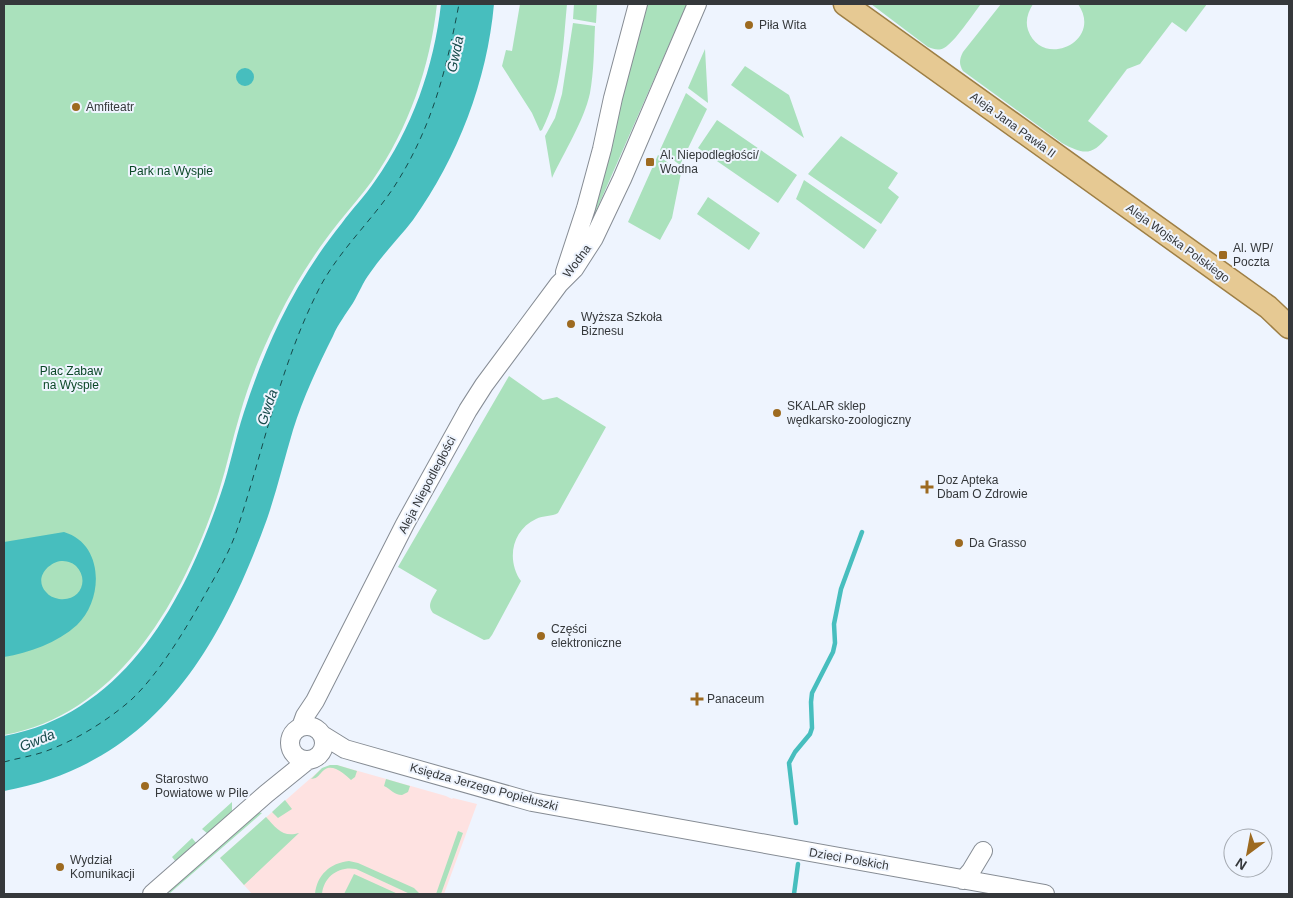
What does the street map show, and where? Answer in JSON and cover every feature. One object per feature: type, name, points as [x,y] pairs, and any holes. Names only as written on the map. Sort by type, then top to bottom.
[{"type":"main road","points":[[845,4],[879,28]]},
{"type":"main road","points":[[858,4],[879,28]]},
{"type":"main road","name":"Aleja Jana Pawła II","points":[[879,28],[1088,179]]},
{"type":"main road","name":"Aleja Wojska Polskiego","points":[[1088,179],[1268,308],[1289,328]]},
{"type":"main road","name":"Aleja Wojska Polskiego","points":[[1268,308],[1289,319]]},
{"type":"street","name":"Wodna","points":[[561,282],[586,208],[638,4]]},
{"type":"street","name":"Wodna","points":[[561,282],[579,261],[605,216],[696,4]]},
{"type":"street","points":[[586,208],[586,220],[589,224],[595,224],[605,216]]},
{"type":"street","name":"Aleja Niepodległości","points":[[314,741],[305,716],[315,701],[401,532],[461,421],[484,385],[561,282]]},
{"type":"street","name":"Aleja Niepodległości","points":[[266,794],[292,749],[298,757],[314,741]]},
{"type":"street","name":"Aleja Niepodległości","points":[[152,894],[266,794],[314,741]]},
{"type":"street","name":"Księdza Jerzego Popiełuszki","points":[[314,741],[332,749],[345,749],[532,802],[653,824]]},
{"type":"street","name":"Dzieci Polskich","points":[[653,824],[1020,892],[1045,894]]},
{"type":"street","points":[[963,880],[983,851]]},
{"type":"shaded area","points":[[330,765],[337,765],[452,799],[477,804],[444,894],[252,894],[220,858],[320,770]]},
{"type":"green space","name":"Park na Wyspie","points":[[4,4],[437,4],[434,28],[423,74],[407,118],[385,161],[313,257],[290,294],[277,320],[247,390],[222,482],[205,530],[188,570],[167,608],[143,644],[114,676],[82,703],[45,723],[4,735]]},
{"type":"green space","points":[[520,4],[567,4],[558,84],[549,115],[540,131],[532,113],[502,66],[506,50],[512,51]]},
{"type":"green space","points":[[574,4],[597,4],[596,23],[573,19]]},
{"type":"green space","points":[[647,4],[687,4],[596,211],[592,216],[613,125]]},
{"type":"green space","points":[[871,4],[981,4],[953,40],[944,48],[938,50],[928,47]]},
{"type":"green space","points":[[1001,4],[1033,4],[1028,17],[1028,30],[1035,42],[1045,48],[1057,49],[1068,46],[1077,39],[1083,29],[1084,17],[1078,4],[1207,4],[1186,32],[1172,22],[1140,64],[1127,69],[1088,121],[1108,136],[1097,147],[1087,152],[1076,150],[1062,143],[963,71],[960,62],[963,52]]},
{"type":"green space","points":[[573,23],[595,26],[590,93],[583,114],[552,178],[545,136],[555,118],[562,94]]},
{"type":"green space","points":[[705,49],[708,103],[688,88]]},
{"type":"green space","points":[[745,66],[789,95],[804,138],[731,85]]},
{"type":"green space","points":[[686,93],[707,109],[680,165],[660,150]]},
{"type":"green space","points":[[717,120],[797,175],[778,203],[698,148]]},
{"type":"green space","points":[[841,136],[898,173],[888,188],[899,197],[881,224],[808,174]]},
{"type":"green space","points":[[658,155],[681,173],[672,218],[660,240],[628,222]]},
{"type":"green space","points":[[804,180],[877,230],[864,249],[796,199]]},
{"type":"green space","points":[[708,197],[760,233],[749,250],[697,214]]},
{"type":"green space","points":[[509,376],[543,400],[557,397],[606,427],[558,513],[536,519],[521,530],[514,546],[513,555],[516,573],[521,581],[492,635],[489,639],[484,640],[433,613],[430,604],[437,590],[398,567]]},
{"type":"green space","points":[[337,765],[357,771],[355,777],[351,780],[339,770],[327,768],[317,777],[311,779],[322,768]]},
{"type":"green space","points":[[386,779],[410,786],[408,792],[402,795],[395,793],[384,786]]},
{"type":"green space","points":[[285,800],[292,809],[278,818],[272,812]]},
{"type":"green space","points":[[232,802],[232,812],[208,834],[202,829]]},
{"type":"green space","points":[[258,812],[262,813],[170,893],[168,891]]},
{"type":"green space","points":[[266,817],[284,833],[299,833],[244,885],[220,858]]},
{"type":"green space","points":[[458,831],[463,833],[441,894],[436,894]]},
{"type":"green space","points":[[192,838],[197,844],[176,862],[172,857]]},
{"type":"green space","points":[[349,861],[358,863],[414,888],[420,894],[410,894],[350,868],[333,874],[326,882],[322,894],[315,894],[318,881],[330,867]]},
{"type":"green space","points":[[354,874],[398,894],[344,894]]},
{"type":"water","name":"Gwda","points":[[441,4],[494,4],[485,61],[468,117],[457,144],[429,196],[413,220],[368,276],[335,332],[316,370],[293,430],[267,519],[227,613],[202,656],[173,694],[140,728],[101,756],[56,777],[4,791],[4,736],[47,724],[84,704],[116,678],[144,646],[168,611],[189,573],[206,533],[224,483],[256,377],[280,321],[293,295],[316,258],[371,187],[388,161],[410,119],[427,74],[438,28]]},
{"type":"water","points":[[245,68],[251,71],[254,77],[251,83],[245,86],[239,83],[236,77],[239,71]]},
{"type":"water","points":[[64,532],[77,538],[87,548],[93,560],[96,573],[92,601],[86,614],[77,625],[52,642],[23,653],[4,657],[4,542]],"holes":[[[61,561],[76,566],[82,577],[81,589],[77,594],[66,599],[59,599],[49,595],[41,582],[47,568]]]},
{"type":"waterway","points":[[796,823],[789,763],[795,752],[810,734],[812,728],[812,693],[833,652],[835,643],[834,624],[841,589],[862,532]]},
{"type":"waterway","points":[[794,894],[798,864]]},
{"type":"ferry route","points":[[4,762],[38,754],[60,746],[82,735],[113,715],[131,700],[151,678],[188,624],[235,536],[282,380],[303,323],[316,295],[332,267],[392,190],[417,146],[427,123],[442,77],[459,4]]},
{"type":"place","name":"Piła Wita","points":[[749,25]]},
{"type":"place","name":"Amfiteatr","points":[[76,107]]},
{"type":"place","name":"Al. Niepodległości/ Wodna","points":[[650,162]]},
{"type":"place","name":"Al. WP/ Poczta","points":[[1223,255]]},
{"type":"place","name":"Wyższa Szkoła Biznesu","points":[[571,324]]},
{"type":"place","name":"SKALAR sklep wędkarsko-zoologiczny","points":[[777,413]]},
{"type":"place","name":"Doz Apteka Dbam O Zdrowie","points":[[927,487]]},
{"type":"place","name":"Da Grasso","points":[[959,543]]},
{"type":"place","name":"Części elektroniczne","points":[[541,636]]},
{"type":"place","name":"Panaceum","points":[[697,699]]},
{"type":"place","name":"Starostwo Powiatowe w Pile","points":[[145,786]]},
{"type":"place","name":"Wydział Komunikacji","points":[[60,867]]},
{"type":"park label","name":"Plac Zabaw na Wyspie","points":[[71,378]]}]
